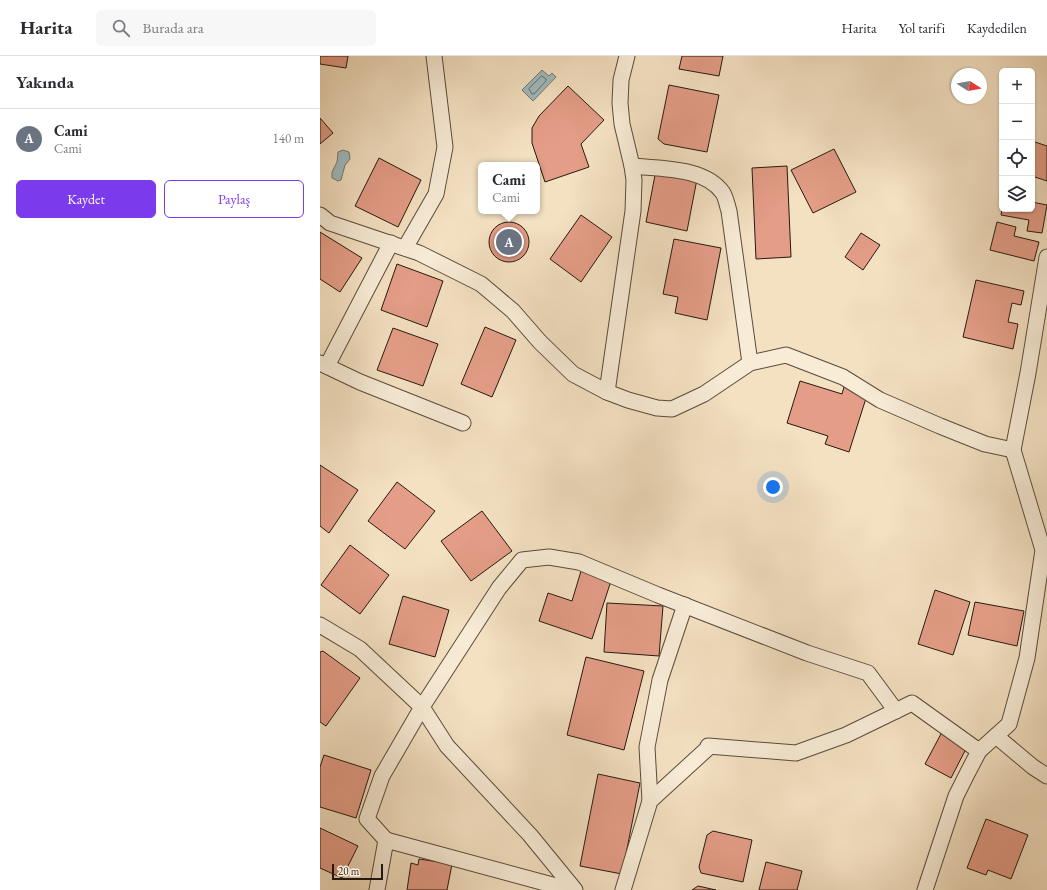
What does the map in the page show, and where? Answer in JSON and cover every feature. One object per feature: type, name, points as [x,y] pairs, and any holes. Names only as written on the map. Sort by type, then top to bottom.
[{"type":"street","points":[[405,248],[436,194],[445,147],[434,56]]},
{"type":"street","points":[[607,392],[633,211],[634,180],[622,124],[621,110],[623,59]]},
{"type":"street","points":[[632,166],[678,170],[698,175],[714,182],[724,194],[729,211],[750,364]]},
{"type":"street","points":[[320,215],[330,223],[419,252],[481,284],[513,311],[540,342],[573,374],[607,392],[628,400],[658,408],[672,409],[704,394],[750,364],[786,355],[843,377],[880,400],[940,426],[985,444],[1013,450]]},
{"type":"street","points":[[391,243],[324,364],[360,382],[463,423]]},
{"type":"street","points":[[925,890],[956,796],[979,751],[1009,724],[1027,658],[1043,550],[1013,450],[1028,372],[1047,257]]},
{"type":"street","points":[[571,890],[386,840],[367,819],[382,776],[422,707],[499,588],[522,560],[549,557],[580,562],[807,653],[868,673],[896,711]]},
{"type":"street","points":[[624,890],[650,801],[647,747],[660,680],[685,605]]},
{"type":"street","points":[[320,625],[360,649],[422,707],[447,746],[530,836],[575,890]]},
{"type":"street","points":[[650,801],[708,748],[708,746],[796,753],[846,735],[912,703],[979,751]]},
{"type":"street","points":[[996,736],[1032,767],[1047,776]]},
{"type":"street","points":[[377,890],[386,840]]},
{"type":"water","points":[[542,70],[549,76],[552,73],[556,77],[533,101],[522,90]]},
{"type":"water","points":[[343,150],[349,152],[350,159],[345,165],[341,180],[338,181],[332,178],[332,172],[337,162],[338,152]]},
{"type":"building","points":[[320,56],[348,56],[346,68],[320,64]]},
{"type":"building","points":[[682,56],[723,56],[719,76],[679,69]]},
{"type":"building","points":[[669,85],[719,95],[707,152],[664,144],[658,139]]},
{"type":"building","points":[[568,86],[604,120],[581,144],[589,167],[545,182],[540,167],[540,162],[538,162],[532,143],[532,128],[539,116]]},
{"type":"building","points":[[320,118],[333,133],[320,144]]},
{"type":"building","points":[[1035,142],[1047,146],[1047,181],[1035,177]]},
{"type":"building","points":[[834,149],[856,192],[813,213],[791,170]]},
{"type":"building","points":[[379,158],[421,180],[398,227],[355,206]]},
{"type":"building","points":[[787,166],[791,257],[756,259],[752,168]]},
{"type":"building","points":[[656,170],[697,179],[687,231],[646,222]]},
{"type":"building","points":[[1035,203],[1047,205],[1042,233],[1027,231],[1029,220],[1001,215],[1002,212],[1035,212]]},
{"type":"building","points":[[581,215],[612,237],[581,282],[550,259]]},
{"type":"building","points":[[513,222],[520,225],[526,231],[529,242],[528,250],[520,259],[513,262],[505,262],[498,259],[490,250],[489,238],[492,231],[501,223]]},
{"type":"building","points":[[997,222],[1016,227],[1014,236],[1039,242],[1034,261],[990,250]]},
{"type":"building","points":[[320,232],[362,258],[340,292],[320,279]]},
{"type":"building","points":[[861,233],[880,245],[863,270],[845,257]]},
{"type":"building","points":[[674,239],[721,248],[707,320],[675,313],[678,297],[663,294]]},
{"type":"building","points":[[397,264],[443,281],[427,327],[381,310]]},
{"type":"building","points":[[976,280],[1024,291],[1021,305],[1012,303],[1008,322],[1018,324],[1013,349],[963,337]]},
{"type":"building","points":[[485,327],[516,340],[492,397],[461,384]]},
{"type":"building","points":[[393,328],[438,344],[423,386],[377,370]]},
{"type":"building","points":[[800,381],[842,394],[844,387],[867,395],[849,452],[825,444],[828,436],[787,423]]},
{"type":"building","points":[[320,465],[358,490],[329,533],[320,526]]},
{"type":"building","points":[[397,482],[435,511],[405,549],[368,521]]},
{"type":"building","points":[[482,511],[512,551],[471,581],[441,541]]},
{"type":"building","points":[[350,545],[389,575],[360,614],[321,585]]},
{"type":"building","points":[[581,571],[611,581],[592,639],[539,621],[548,593],[572,601]]},
{"type":"building","points":[[935,590],[970,602],[953,655],[918,644]]},
{"type":"building","points":[[403,596],[449,610],[435,657],[389,644]]},
{"type":"building","points":[[975,602],[1024,611],[1017,646],[968,635]]},
{"type":"building","points":[[607,603],[663,606],[659,656],[604,652]]},
{"type":"building","points":[[323,651],[360,678],[326,726],[320,722],[320,652]]},
{"type":"building","points":[[586,657],[644,671],[624,750],[567,735]]},
{"type":"building","points":[[942,732],[968,745],[951,778],[925,764]]},
{"type":"building","points":[[324,755],[371,770],[356,818],[320,807],[320,767]]},
{"type":"building","points":[[598,774],[640,783],[622,874],[580,866]]},
{"type":"building","points":[[986,819],[1028,835],[1011,879],[988,870],[986,875],[967,868]]},
{"type":"building","points":[[320,828],[358,846],[342,878],[320,868]]},
{"type":"building","points":[[713,831],[752,840],[743,882],[701,873],[699,867],[707,835]]},
{"type":"building","points":[[419,859],[452,864],[447,890],[407,890],[411,863],[418,865]]},
{"type":"building","points":[[766,862],[802,871],[797,890],[759,890]]},
{"type":"building","points":[[698,886],[716,890],[692,890]]},
{"type":"place","name":"Cami","points":[[509,242]]}]
